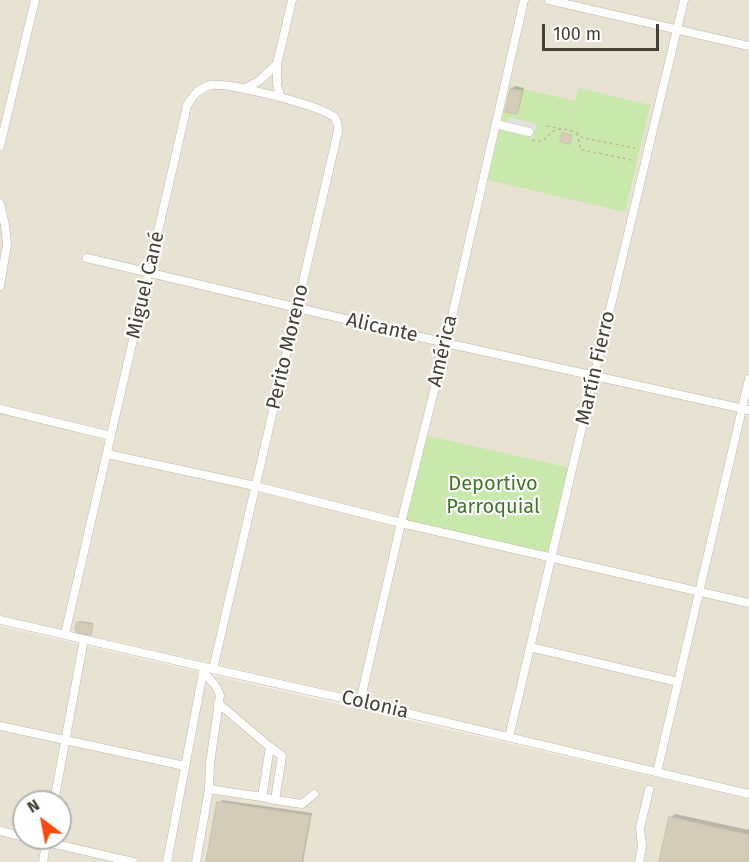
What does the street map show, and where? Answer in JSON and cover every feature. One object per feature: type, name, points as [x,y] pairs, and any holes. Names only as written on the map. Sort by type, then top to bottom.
[{"type":"street","points":[[0,146],[35,0]]},
{"type":"street","points":[[280,97],[277,84],[277,64],[292,0]]},
{"type":"street","name":"América","points":[[360,702],[401,523],[446,343],[524,0]]},
{"type":"street","points":[[549,0],[749,46]]},
{"type":"street","name":"Martín Fierro","points":[[509,737],[684,0]]},
{"type":"street","points":[[244,89],[259,81],[277,64]]},
{"type":"street","name":"Miguel Cané","points":[[65,634],[188,105],[201,88],[226,85],[244,89]]},
{"type":"street","name":"Perito Moreno","points":[[213,669],[298,308],[338,126],[333,117],[324,112],[280,97],[244,89]]},
{"type":"street","points":[[496,124],[528,136]]},
{"type":"street","points":[[0,204],[7,244],[0,286]]},
{"type":"street","name":"Alicante","points":[[87,258],[446,343],[746,409]]},
{"type":"street","points":[[657,772],[699,592],[746,409],[749,379]]},
{"type":"street","points":[[0,409],[111,436]]},
{"type":"street","points":[[107,454],[255,486],[401,523],[749,603]]},
{"type":"street","name":"Colonia","points":[[0,620],[65,634],[204,670],[213,669],[360,702],[749,794]]},
{"type":"street","points":[[56,790],[84,639]]},
{"type":"street","points":[[531,647],[678,682]]},
{"type":"street","points":[[196,862],[209,789],[219,692],[204,670]]},
{"type":"street","points":[[167,862],[204,670]]},
{"type":"street","points":[[218,703],[282,756],[275,800]]},
{"type":"street","points":[[0,726],[184,766]]},
{"type":"street","points":[[262,797],[270,747]]},
{"type":"street","points":[[209,789],[302,804],[314,794]]},
{"type":"street","points":[[639,862],[642,847],[640,828],[649,790]]},
{"type":"street","points":[[72,846],[133,862]]},
{"type":"path","points":[[547,126],[577,133],[583,138],[635,148]]},
{"type":"path","points":[[528,136],[538,141],[547,138],[555,131],[564,129]]},
{"type":"path","points":[[577,133],[581,150],[631,160]]},
{"type":"shaded area","points":[[0,0],[749,0],[749,790],[356,696],[0,615]]},
{"type":"shaded area","points":[[509,117],[537,124],[533,138],[505,131]]},
{"type":"shaded area","points":[[0,626],[749,799],[749,862],[0,862]]},
{"type":"green space","points":[[510,86],[575,101],[579,88],[650,105],[625,212],[488,180]]},
{"type":"green space","name":"Deportivo Parroquial","points":[[424,435],[570,468],[550,554],[403,520]]},
{"type":"building","points":[[511,89],[522,91],[517,114],[505,112]]},
{"type":"building","points":[[562,133],[572,135],[570,144],[560,142]]},
{"type":"building","points":[[77,622],[93,625],[91,635],[77,633],[75,629]]},
{"type":"building","points":[[217,802],[310,816],[301,862],[206,862]]},
{"type":"building","points":[[669,817],[749,835],[749,862],[659,862]]}]
